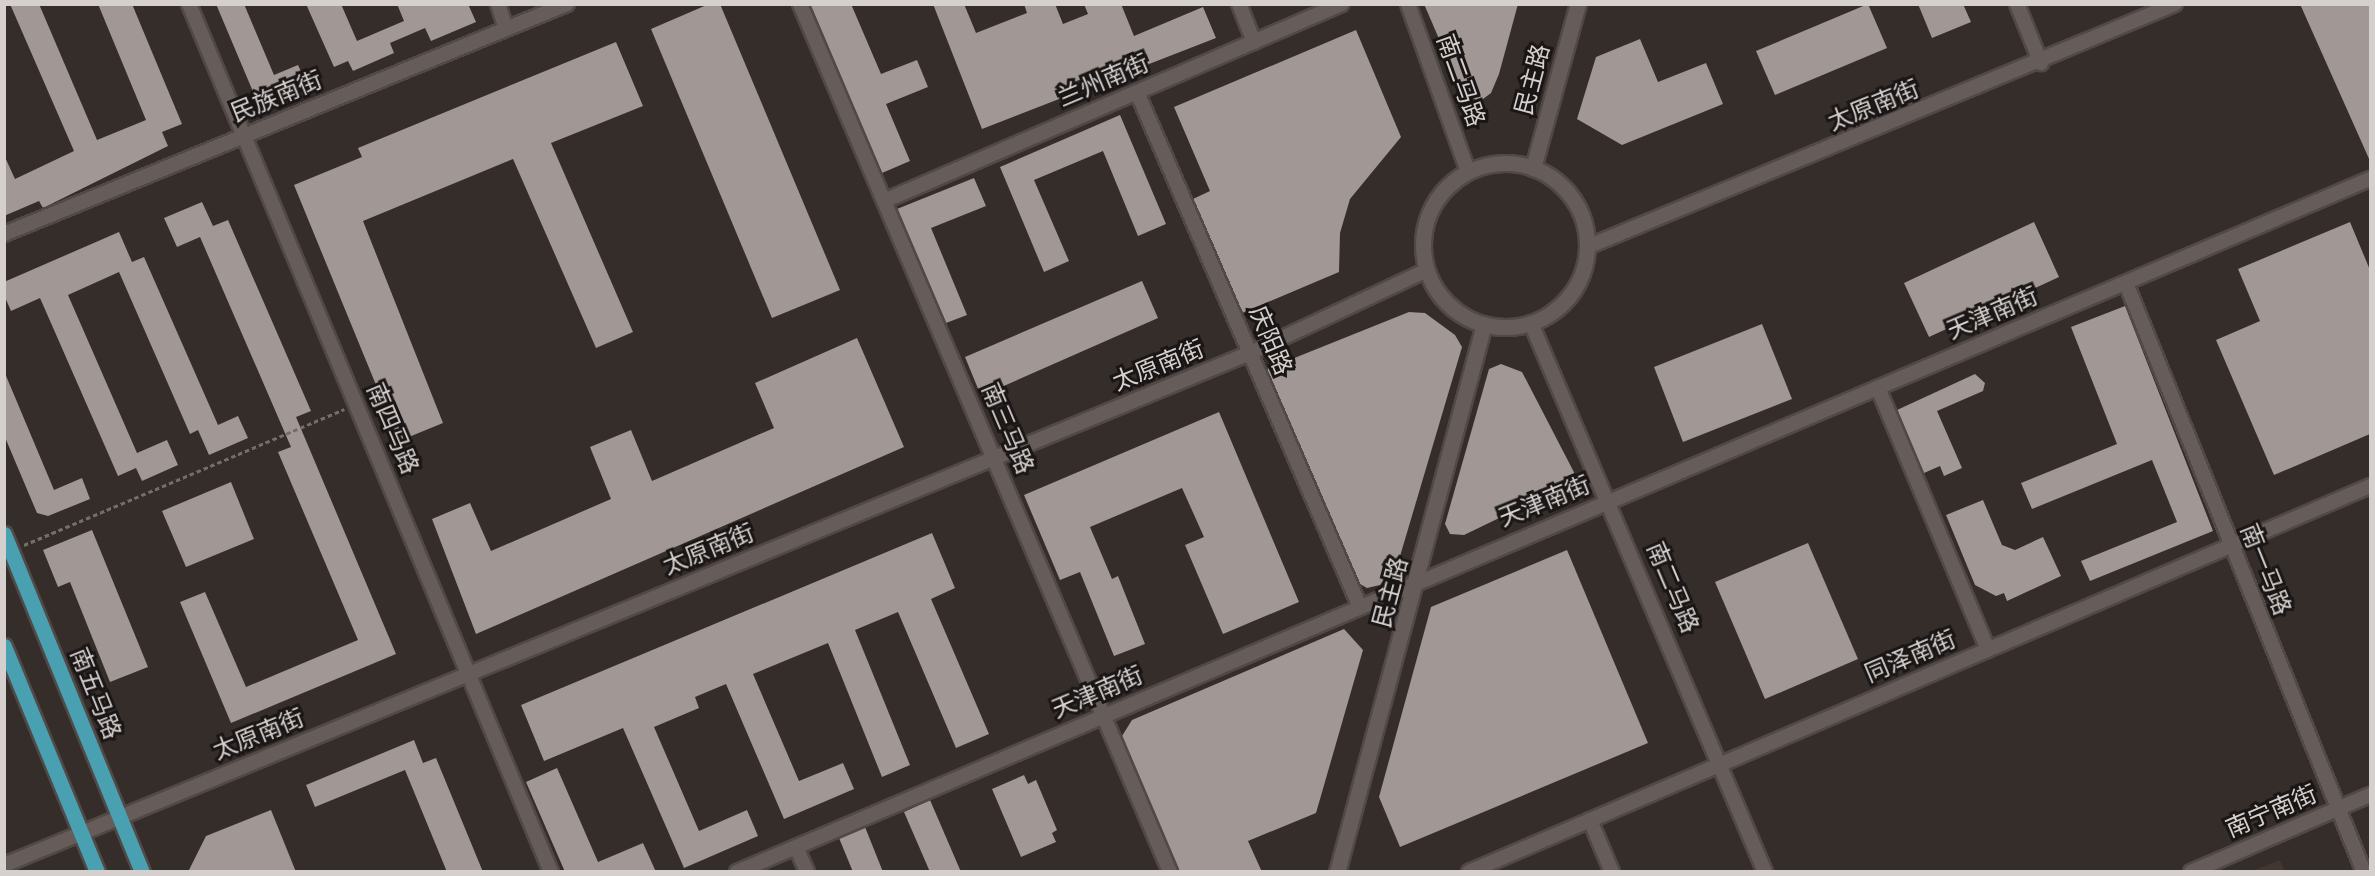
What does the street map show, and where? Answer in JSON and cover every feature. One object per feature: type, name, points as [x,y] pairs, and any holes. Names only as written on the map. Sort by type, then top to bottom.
[{"type":"main road","name":"南五马路","points":[[4,534],[142,872]]},
{"type":"main road","points":[[4,646],[97,872]]},
{"type":"street","name":"南四马路","points":[[189,4],[551,872]]},
{"type":"street","points":[[498,4],[506,29]]},
{"type":"street","name":"民族南街","points":[[4,234],[567,4]]},
{"type":"street","name":"南三马路","points":[[800,4],[1170,872]]},
{"type":"street","points":[[1239,4],[1254,42]]},
{"type":"street","name":"兰州南街","points":[[884,201],[1341,4]]},
{"type":"street","name":"南二马路","points":[[1408,4],[1468,172]]},
{"type":"street","name":"民主路","points":[[1533,168],[1578,4]]},
{"type":"street","points":[[2016,4],[2040,63]]},
{"type":"street","name":"太原南街","points":[[1587,247],[2040,63],[2175,4]]},
{"type":"street","name":"庆阳路","points":[[1137,92],[1360,607]]},
{"type":"street","points":[[1489,165],[1533,168],[1573,199],[1587,247],[1571,294],[1531,323],[1484,324],[1453,307],[1427,270],[1423,248],[1430,214],[1449,185],[1468,172],[1489,165]]},
{"type":"street","name":"天津南街","points":[[737,872],[1360,607],[1420,578],[1611,501],[2370,179]]},
{"type":"street","name":"太原南街","points":[[4,865],[1250,353],[1427,270]]},
{"type":"street","name":"南一马路","points":[[2126,283],[2230,546],[2364,872]]},
{"type":"street","name":"南二马路","points":[[1531,323],[1611,501],[1765,872]]},
{"type":"street","name":"民主路","points":[[1337,872],[1420,578],[1484,324]]},
{"type":"street","points":[[1878,388],[1988,650]]},
{"type":"street","name":"同泽南街","points":[[1469,872],[2370,486]]},
{"type":"street","name":"南宁南街","points":[[2191,872],[2370,795]]},
{"type":"street","points":[[1590,820],[1612,872]]},
{"type":"street","points":[[796,846],[807,872]]},
{"type":"path","points":[[11,550],[356,404]]},
{"type":"shaded area","points":[[2280,860],[2285,871],[2253,871]]},
{"type":"building","points":[[10,4],[39,4],[97,140],[146,120],[98,4],[132,4],[182,124],[162,132],[168,146],[43,208],[39,201],[4,216],[4,155],[15,179],[74,151]]},
{"type":"building","points":[[216,4],[244,4],[274,75],[298,65],[310,92],[278,106],[273,94],[257,101]]},
{"type":"building","points":[[306,4],[341,4],[357,41],[404,21],[397,4],[468,4],[476,22],[431,41],[425,28],[390,43],[394,53],[353,71],[348,61],[334,67]]},
{"type":"building","points":[[709,4],[720,4],[840,290],[772,318],[651,29]]},
{"type":"building","points":[[810,4],[851,4],[881,74],[917,60],[928,87],[886,104],[910,161],[882,173]]},
{"type":"building","points":[[933,4],[964,4],[976,33],[1027,13],[1024,4],[1055,4],[1063,24],[1088,14],[1084,4],[1121,4],[1134,36],[1203,7],[1216,38],[982,129]]},
{"type":"building","points":[[1424,4],[1518,4],[1499,74],[1491,93],[1479,102],[1461,90]]},
{"type":"building","points":[[1868,4],[1887,48],[1775,95],[1756,51]]},
{"type":"building","points":[[1918,4],[1963,4],[1971,22],[1932,38]]},
{"type":"building","points":[[2300,4],[2370,4],[2370,161]]},
{"type":"building","points":[[1356,30],[1401,137],[1350,199],[1340,233],[1339,272],[1242,313],[1193,199],[1210,191],[1174,107]]},
{"type":"building","points":[[1640,39],[1658,82],[1706,63],[1723,104],[1622,145],[1577,119],[1596,57]]},
{"type":"building","points":[[616,42],[643,106],[551,143],[633,332],[596,348],[513,159],[363,221],[443,423],[399,441],[294,185],[362,157],[358,148]]},
{"type":"building","points":[[1120,115],[1166,224],[1138,236],[1103,151],[1034,180],[1069,261],[1044,272],[1000,167]]},
{"type":"building","points":[[974,178],[986,206],[931,228],[967,315],[946,323],[897,209]]},
{"type":"building","points":[[202,202],[213,226],[228,220],[311,411],[296,417],[396,654],[231,723],[180,602],[205,592],[246,687],[358,640],[278,452],[291,447],[200,237],[177,247],[164,218]]},
{"type":"building","points":[[2034,222],[2059,277],[1929,337],[1904,283]]},
{"type":"building","points":[[2350,222],[2370,270],[2370,434],[2274,475],[2216,340],[2260,321],[2238,269]]},
{"type":"building","points":[[119,232],[132,262],[144,257],[218,425],[238,416],[248,438],[209,455],[198,430],[190,434],[119,272],[68,295],[137,453],[167,440],[178,465],[142,481],[136,468],[118,476],[40,298],[11,311],[4,295],[4,282]]},
{"type":"building","points":[[1142,281],[1158,318],[981,396],[965,357]]},
{"type":"building","points":[[2125,306],[2213,531],[2090,581],[2081,561],[2177,522],[2152,460],[2032,509],[2021,483],[2117,444],[2071,327]]},
{"type":"building","points":[[1409,312],[1425,313],[1455,335],[1462,347],[1398,563],[1380,585],[1367,588],[1360,584],[1267,369]]},
{"type":"building","points":[[1762,324],[1792,399],[1683,442],[1654,367]]},
{"type":"building","points":[[857,338],[904,447],[476,634],[432,519],[470,503],[491,551],[611,499],[590,447],[631,430],[652,481],[774,428],[755,383]]},
{"type":"building","points":[[1501,364],[1522,372],[1578,480],[1464,535],[1450,534],[1445,524],[1489,369]]},
{"type":"building","points":[[4,371],[54,490],[82,478],[90,499],[48,516],[37,513],[4,435]]},
{"type":"building","points":[[1975,374],[1985,383],[1983,391],[1937,411],[1962,468],[1944,476],[1940,466],[1924,473],[1897,410]]},
{"type":"building","points":[[1219,412],[1299,602],[1223,634],[1185,545],[1204,537],[1182,488],[1090,527],[1112,579],[1118,576],[1145,644],[1114,656],[1080,572],[1060,580],[1024,495]]},
{"type":"building","points":[[231,482],[254,539],[186,567],[162,511]]},
{"type":"building","points":[[1983,500],[2002,545],[2015,550],[2043,537],[2061,576],[2007,601],[2004,593],[1996,596],[1975,585],[1946,515]]},
{"type":"building","points":[[92,530],[148,667],[110,682],[70,582],[58,587],[43,550]]},
{"type":"building","points":[[932,533],[955,588],[931,599],[989,734],[956,748],[898,612],[855,630],[910,765],[882,777],[828,643],[753,674],[799,781],[843,763],[854,789],[784,819],[726,684],[695,697],[699,708],[654,727],[699,831],[747,810],[758,836],[684,868],[623,728],[544,761],[521,705]]},
{"type":"building","points":[[1808,543],[1858,659],[1765,699],[1715,582]]},
{"type":"building","points":[[1567,550],[1648,743],[1400,847],[1379,797],[1431,607]]},
{"type":"building","points":[[1344,629],[1363,650],[1316,813],[1248,841],[1262,872],[1179,872],[1122,736],[1132,720]]},
{"type":"building","points":[[414,740],[423,763],[436,758],[483,872],[447,872],[405,770],[315,807],[306,785]]},
{"type":"building","points":[[557,768],[598,862],[643,843],[656,872],[565,872],[526,782]]},
{"type":"building","points":[[1024,775],[1028,784],[1036,780],[1057,830],[1052,833],[1056,842],[1021,857],[992,789]]},
{"type":"building","points":[[930,800],[961,872],[930,872],[904,812]]},
{"type":"building","points":[[271,810],[296,872],[188,872],[206,836]]},
{"type":"building","points":[[865,827],[883,872],[853,872],[839,838]]}]
